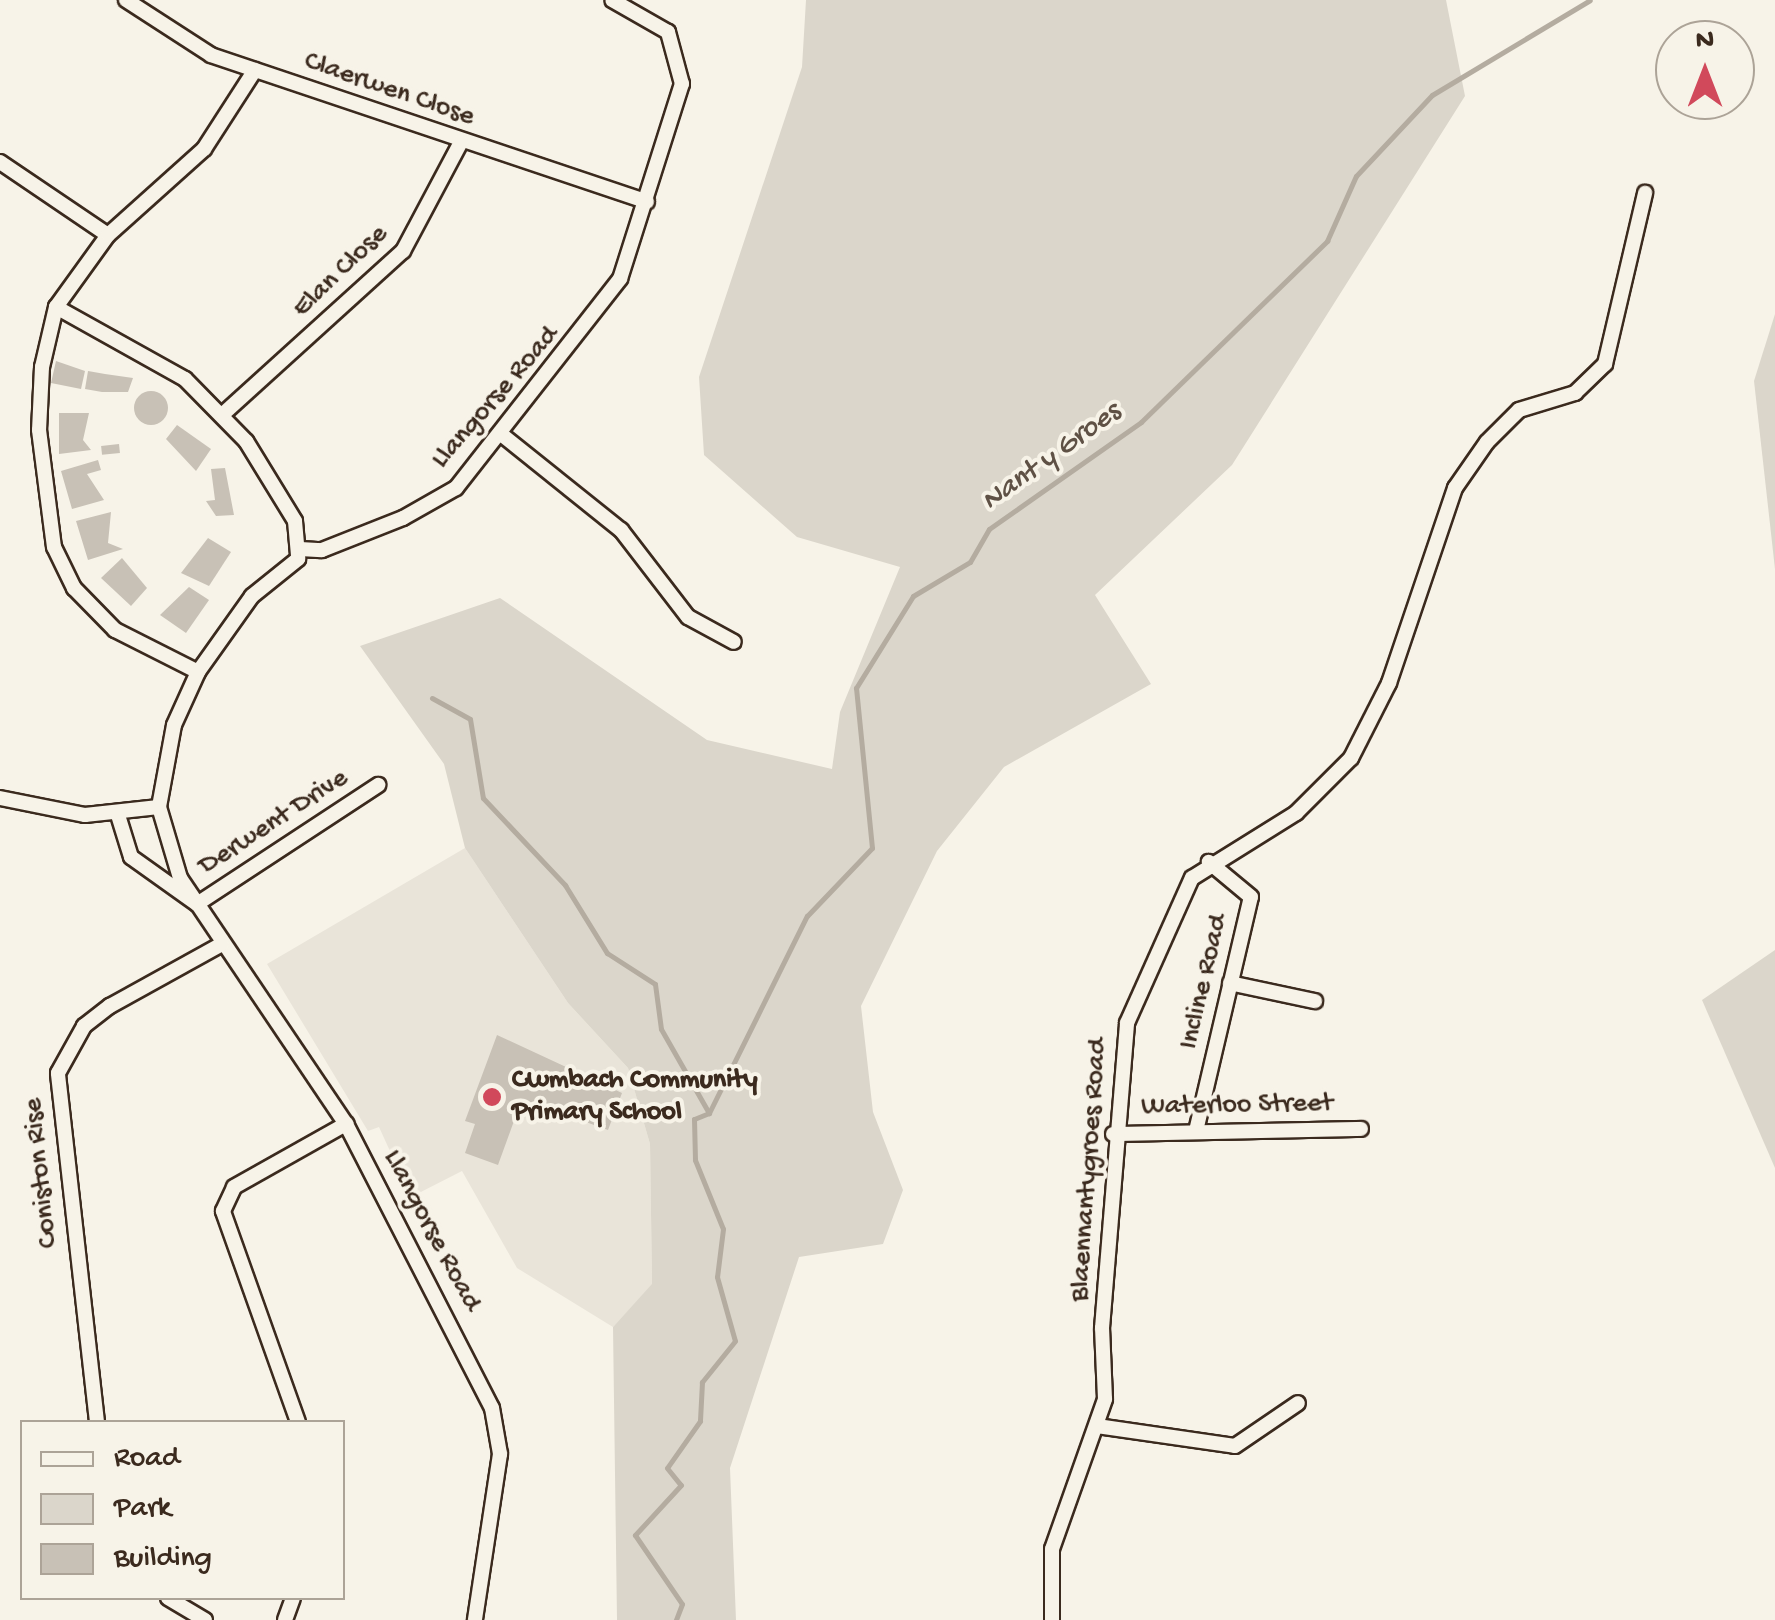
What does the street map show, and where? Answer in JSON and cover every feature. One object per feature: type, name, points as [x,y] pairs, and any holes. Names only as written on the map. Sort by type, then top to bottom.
[{"type":"street","name":"Claerwen Close","points":[[126,0],[211,55],[647,202]]},
{"type":"street","name":"Llangorse Road","points":[[474,1620],[498,1434],[478,1376],[346,1124],[222,944],[170,857],[159,807],[174,725],[198,672],[252,596],[300,549],[371,531],[456,488],[593,322],[647,202],[677,116],[680,60],[668,32],[612,0]]},
{"type":"street","points":[[198,672],[115,630],[74,588],[54,547],[39,430],[56,308],[108,235],[204,149],[255,70]]},
{"type":"street","name":"Elan Close","points":[[223,414],[403,252],[461,142]]},
{"type":"street","points":[[0,162],[108,235]]},
{"type":"street","name":"Blaennantygroes Road","points":[[1052,1620],[1052,1549],[1097,1426],[1114,1252],[1113,1134],[1127,1023],[1192,878],[1209,862],[1296,813],[1351,758],[1389,683],[1455,488],[1519,410],[1575,393],[1604,364],[1646,193]]},
{"type":"street","points":[[56,308],[146,351],[223,414],[269,473],[300,549]]},
{"type":"street","points":[[501,434],[621,530],[688,617],[734,642]]},
{"type":"street","name":"Derwent Drive","points":[[197,904],[378,785]]},
{"type":"street","points":[[0,798],[118,814],[159,807]]},
{"type":"street","name":"Llangorse Road","points":[[118,814],[131,857],[197,904]]},
{"type":"street","name":"Incline Road","points":[[1196,1131],[1251,898],[1209,862]]},
{"type":"street","name":"Coniston Rise","points":[[97,1420],[58,1073],[84,1026],[110,1006],[222,944]]},
{"type":"street","points":[[1230,983],[1315,1000]]},
{"type":"street","points":[[297,1420],[223,1211],[234,1188],[346,1124]]},
{"type":"street","name":"Waterloo Street","points":[[1113,1134],[1361,1129]]},
{"type":"street","points":[[1097,1426],[1235,1446],[1298,1403]]},
{"type":"street","points":[[171,1600],[205,1620]]},
{"type":"shaded area","name":"Cwmbach Community Primary School","points":[[465,848],[568,1003],[628,1068],[650,1144],[652,1285],[613,1327],[517,1268],[462,1171],[411,1197],[379,1127],[368,1131],[267,964]]},
{"type":"green space","points":[[806,0],[1446,0],[1465,96],[1232,465],[1095,595],[1151,684],[1004,767],[937,851],[861,1006],[873,1112],[903,1190],[883,1244],[799,1257],[730,1468],[736,1620],[617,1620],[613,1327],[652,1284],[650,1144],[628,1068],[568,1003],[465,848],[444,764],[360,646],[500,598],[707,740],[832,769],[840,712],[900,567],[797,537],[704,455],[699,377],[802,67]]},
{"type":"green space","points":[[1775,314],[1775,569],[1754,381]]},
{"type":"green space","points":[[1775,950],[1775,1168],[1702,1000]]},
{"type":"building","points":[[56,361],[85,371],[81,389],[51,383]]},
{"type":"building","points":[[88,371],[133,378],[128,392],[102,392],[85,389]]},
{"type":"building","points":[[151,391],[163,396],[168,408],[163,420],[151,425],[139,420],[134,408],[139,396]]},
{"type":"building","points":[[59,413],[89,413],[83,440],[91,450],[59,454]]},
{"type":"building","points":[[177,425],[211,449],[196,471],[166,439]]},
{"type":"building","points":[[119,444],[120,453],[102,455],[101,446]]},
{"type":"building","points":[[98,460],[101,470],[87,474],[104,500],[72,509],[61,471]]},
{"type":"building","points":[[225,468],[234,515],[216,516],[206,501],[215,500],[211,469]]},
{"type":"building","points":[[111,512],[108,543],[123,549],[88,560],[76,521]]},
{"type":"building","points":[[208,538],[231,552],[209,586],[181,573]]},
{"type":"building","points":[[122,558],[147,588],[131,606],[101,578]]},
{"type":"building","points":[[189,587],[209,600],[186,633],[160,615]]},
{"type":"building","points":[[497,1035],[622,1093],[608,1130],[522,1099],[498,1165],[465,1153],[475,1124],[465,1121]]},
{"type":"waterway","name":"Nant y Groes","points":[[709,1113],[807,916],[872,848],[856,688],[913,596],[970,562],[989,529],[1141,422],[1327,241],[1356,176],[1432,95],[1590,0]]},
{"type":"waterway","points":[[432,698],[470,719],[483,798],[565,885],[607,953],[655,984],[661,1029],[709,1113],[694,1119],[695,1160],[723,1229],[717,1277],[735,1341],[702,1382],[700,1421],[667,1468],[681,1485],[635,1535],[682,1604],[676,1620]]},
{"type":"place","name":"Cwmbach Community Primary School","points":[[492,1097]]}]
